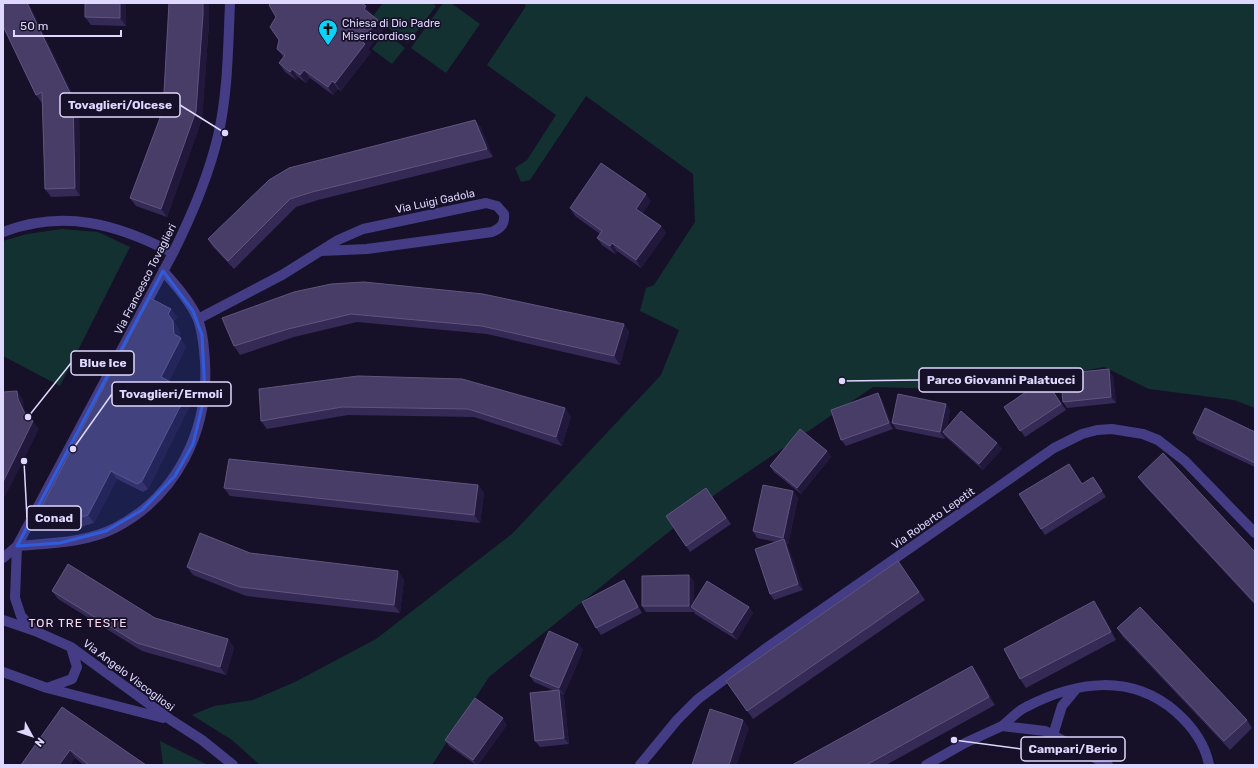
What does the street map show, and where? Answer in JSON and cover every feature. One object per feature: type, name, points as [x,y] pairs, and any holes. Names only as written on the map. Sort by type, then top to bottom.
[{"type":"street","name":"Via Francesco Tovaglieri","points":[[18,546],[173,253],[196,204],[218,136],[225,84],[230,3]]},
{"type":"street","name":"Via Luigi Gadola","points":[[198,319],[248,294],[338,240],[363,229],[423,215],[486,203],[497,206],[504,214],[503,224],[500,229],[492,232],[367,249],[321,251]]},
{"type":"street","points":[[3,232],[33,222],[53,220],[93,223],[129,232],[173,253]]},
{"type":"street","points":[[3,558],[18,546],[73,541],[106,531],[142,510],[168,485],[190,452],[203,410],[205,369],[202,335],[198,319],[181,292],[163,271]]},
{"type":"street","name":"Via Roberto Lepetit","points":[[640,765],[698,699],[769,646],[1054,448],[1082,434],[1097,430],[1112,429],[1143,434],[1158,440],[1185,461],[1255,533]]},
{"type":"street","points":[[18,546],[15,598],[21,616],[35,631]]},
{"type":"street","name":"Via Angelo Viscogliosi","points":[[3,620],[35,631],[71,647],[171,720]]},
{"type":"street","points":[[47,688],[72,679],[77,667],[71,647]]},
{"type":"street","name":"Via Angelo Viscogliosi","points":[[3,672],[47,688],[138,710],[171,720]]},
{"type":"street","points":[[3,681],[23,679]]},
{"type":"street","points":[[926,765],[965,743],[1002,726],[1024,708],[1061,693],[1088,686],[1125,686],[1150,694],[1188,723],[1199,737],[1208,755],[1210,765]]},
{"type":"street","points":[[1053,735],[1062,706],[1076,689]]},
{"type":"street","points":[[171,720],[202,740],[233,765]]},
{"type":"street","points":[[1002,726],[1045,731],[1108,765]]},
{"type":"highlighted area","points":[[163,271],[193,311],[202,335],[205,395],[193,444],[175,476],[142,510],[106,531],[60,543],[17,546]]},
{"type":"green space","points":[[383,3],[432,3],[436,6],[408,43],[373,16]]},
{"type":"green space","points":[[443,3],[451,3],[480,24],[446,73],[411,48]]},
{"type":"green space","points":[[523,3],[1255,3],[1255,408],[1234,400],[1149,389],[1104,367],[981,390],[873,387],[717,493],[489,677],[432,765],[260,765],[232,740],[192,715],[214,706],[253,700],[295,682],[376,639],[512,534],[661,375],[679,330],[640,311],[646,288],[654,285],[695,222],[693,174],[586,96],[530,180],[521,182],[515,168],[527,160],[556,115],[487,65],[526,6]]},
{"type":"green space","points":[[385,32],[405,48],[392,64],[372,49]]},
{"type":"green space","points":[[62,229],[98,232],[130,247],[60,386],[3,356],[3,241],[27,234]]},
{"type":"green space","points":[[160,741],[208,765],[163,765]]},
{"type":"building","points":[[3,3],[27,3],[73,99],[75,188],[45,189],[42,92],[36,95],[3,26]]},
{"type":"building","points":[[85,3],[120,3],[120,18],[85,17]]},
{"type":"building","points":[[169,3],[203,3],[203,14],[196,111],[161,209],[130,198],[163,110]]},
{"type":"building","name":"Chiesa di Dio Padre Misericordioso","points":[[271,3],[361,3],[366,6],[364,9],[378,20],[362,41],[365,44],[335,83],[332,81],[328,87],[304,70],[300,75],[292,69],[290,72],[279,63],[285,55],[277,49],[279,40],[270,27],[276,17],[269,5]]},
{"type":"building","points":[[475,120],[487,149],[312,192],[290,199],[228,261],[208,239],[269,180],[289,168]]},
{"type":"building","points":[[601,163],[646,194],[636,209],[661,226],[636,260],[612,243],[610,246],[597,238],[602,231],[570,208]]},
{"type":"building","points":[[364,282],[483,294],[624,324],[614,356],[482,326],[351,314],[288,329],[234,346],[222,318],[294,292],[331,284]]},
{"type":"building","points":[[150,298],[171,309],[168,314],[173,321],[174,334],[181,338],[161,377],[186,390],[186,395],[142,481],[137,484],[111,471],[88,515],[68,521],[41,508]]},
{"type":"building","points":[[1109,369],[1111,397],[1063,402],[1060,374]]},
{"type":"building","points":[[358,376],[462,379],[565,408],[556,437],[468,409],[342,407],[261,421],[259,389]]},
{"type":"building","points":[[1045,379],[1061,404],[1020,431],[1004,407]]},
{"type":"building","points":[[17,391],[18,399],[26,416],[33,421],[3,482],[3,392]]},
{"type":"building","points":[[878,393],[889,423],[841,440],[831,410]]},
{"type":"building","points":[[898,394],[946,404],[940,432],[892,423]]},
{"type":"building","points":[[1205,408],[1255,432],[1255,463],[1193,433]]},
{"type":"building","points":[[961,411],[997,443],[979,464],[943,432]]},
{"type":"building","points":[[800,429],[827,451],[797,488],[770,466]]},
{"type":"building","points":[[1163,453],[1255,552],[1255,603],[1138,477]]},
{"type":"building","points":[[229,459],[478,485],[474,515],[224,488]]},
{"type":"building","points":[[1069,464],[1082,484],[1093,477],[1102,491],[1041,529],[1019,494]]},
{"type":"building","points":[[763,485],[793,491],[783,538],[753,531]]},
{"type":"building","points":[[706,488],[726,518],[686,546],[666,516]]},
{"type":"building","points":[[200,533],[250,553],[398,571],[394,605],[240,587],[187,567]]},
{"type":"building","points":[[784,539],[798,584],[770,594],[755,549]]},
{"type":"building","points":[[898,561],[919,592],[747,711],[726,681]]},
{"type":"building","points":[[68,564],[155,618],[228,639],[220,667],[137,643],[52,591]]},
{"type":"building","points":[[689,575],[689,606],[642,606],[642,576]]},
{"type":"building","points":[[624,580],[638,607],[596,628],[582,602]]},
{"type":"building","points":[[707,581],[749,607],[732,633],[691,607]]},
{"type":"building","points":[[1094,601],[1111,632],[1020,679],[1004,649]]},
{"type":"building","points":[[1140,607],[1247,720],[1224,741],[1117,628]]},
{"type":"building","points":[[549,631],[578,644],[559,688],[530,676]]},
{"type":"building","points":[[972,666],[989,697],[866,765],[792,765]]},
{"type":"building","points":[[559,690],[564,738],[535,741],[530,693]]},
{"type":"building","points":[[475,698],[503,718],[473,760],[445,740]]},
{"type":"building","points":[[62,707],[146,765],[89,765],[70,750],[59,765],[21,765]]},
{"type":"building","points":[[710,709],[743,720],[729,765],[692,765]]},
{"type":"place","name":"Chiesa di Dio Padre Misericordioso","points":[[328,46]]},
{"type":"place","name":"Tovaglieri/Olcese","points":[[225,133]]},
{"type":"place","name":"Parco Giovanni Palatucci","points":[[842,381]]},
{"type":"place","name":"Blue Ice","points":[[28,417]]},
{"type":"place","name":"Tovaglieri/Ermoli","points":[[73,449]]},
{"type":"place","name":"Conad","points":[[24,461]]},
{"type":"place","name":"Campari/Berio","points":[[954,740]]},
{"type":"district","name":"TOR TRE TESTE","points":[[78,623]]}]
